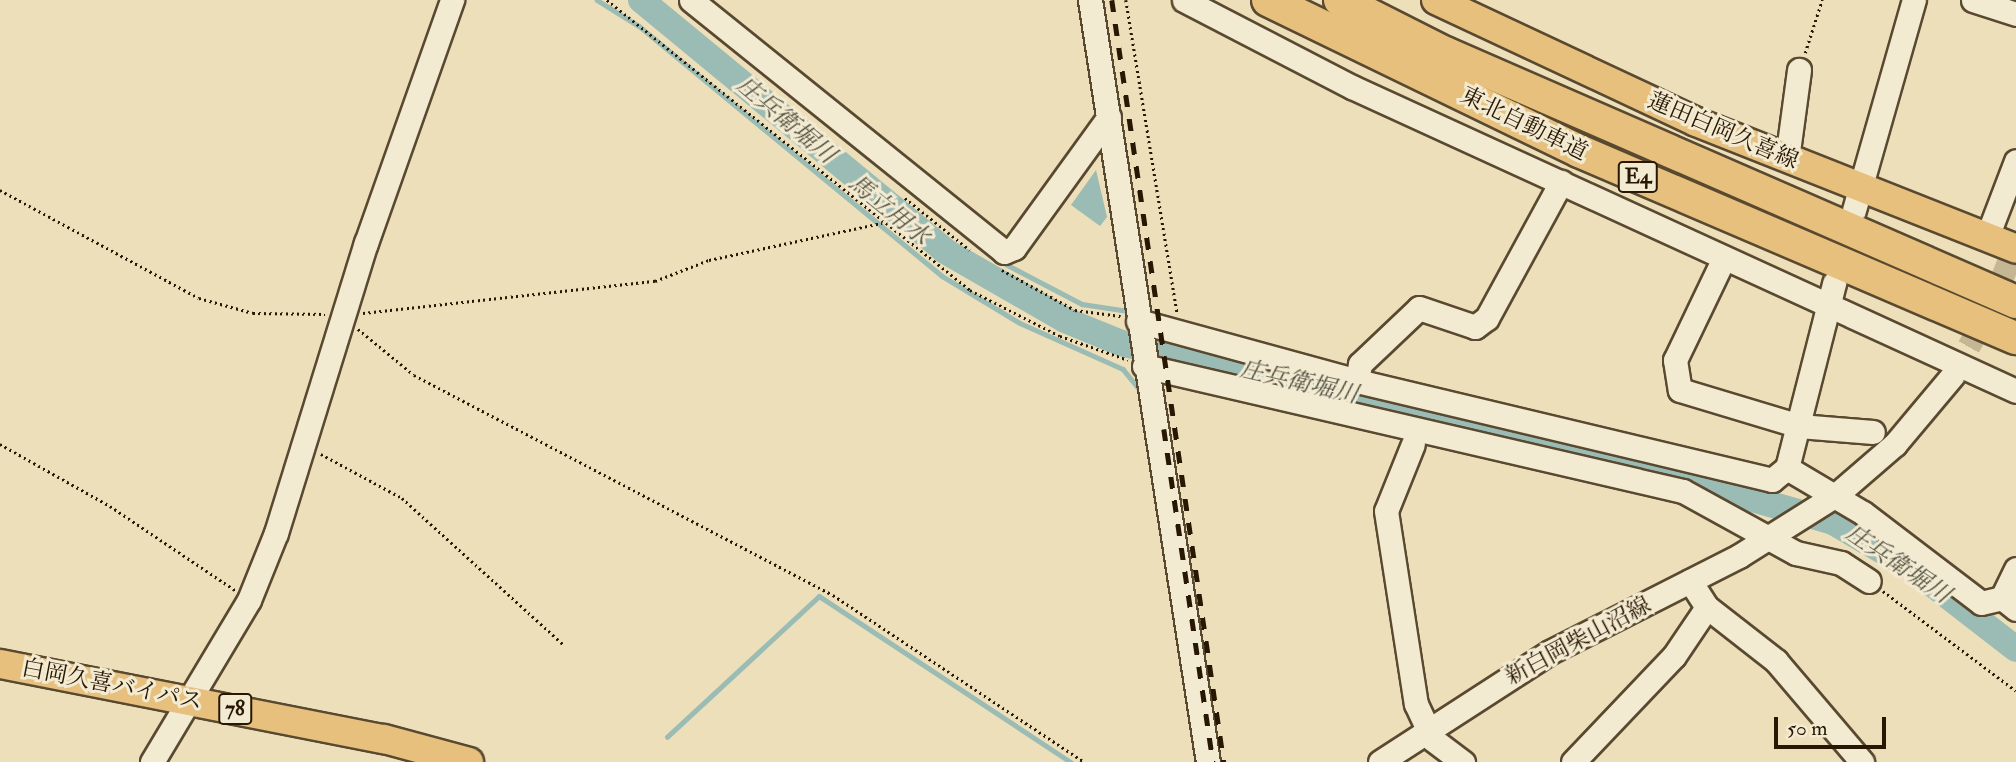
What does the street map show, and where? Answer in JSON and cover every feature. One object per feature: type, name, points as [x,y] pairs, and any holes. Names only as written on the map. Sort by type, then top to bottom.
[{"type":"highway","name":"東北自動車道","points":[[1268,0],[1579,151],[2016,338]]},
{"type":"highway","name":"東北自動車道","points":[[1340,0],[1470,64],[2016,302]]},
{"type":"main road","name":"蓮田白岡久喜線","points":[[1436,0],[1787,159],[1858,198],[2016,248]]},
{"type":"main road","name":"白岡久喜バイパス","points":[[0,664],[191,700],[469,762]]},
{"type":"street","points":[[152,762],[249,600],[304,448],[342,315],[453,0]]},
{"type":"street","points":[[691,0],[1004,252],[1014,248],[1109,117]]},
{"type":"street","points":[[1090,0],[1208,762]]},
{"type":"street","points":[[1858,198],[1914,0]]},
{"type":"street","points":[[1973,0],[2016,14]]},
{"type":"street","points":[[1191,2],[1352,87],[1561,182],[1723,260],[2016,391]]},
{"type":"street","points":[[1787,159],[1799,70]]},
{"type":"street","points":[[1987,237],[2016,161]]},
{"type":"street","points":[[1357,381],[1360,364],[1419,308],[1475,327],[1487,318],[1561,182]]},
{"type":"street","points":[[1723,260],[1675,360],[1680,390],[1799,426],[1874,432]]},
{"type":"street","points":[[1139,325],[1357,381],[1772,480],[1787,468],[1834,283]]},
{"type":"street","points":[[1144,362],[1494,449],[1683,491],[1776,535],[1816,561],[1841,563],[1869,581]]},
{"type":"street","points":[[1831,498],[1895,444],[1952,376]]},
{"type":"street","points":[[1346,413],[1348,426],[1413,444],[1485,460],[1494,449]]},
{"type":"street","points":[[1413,444],[1386,511],[1416,704],[1426,729],[1463,762]]},
{"type":"street","points":[[1787,468],[1980,603],[2009,604],[2016,569]]},
{"type":"street","name":"新白岡柴山沼線","points":[[1380,762],[1426,729],[1550,652],[1776,535],[1831,498]]},
{"type":"street","points":[[1690,581],[1707,607],[1776,661],[1862,762]]},
{"type":"street","points":[[1573,762],[1674,656],[1707,607]]},
{"type":"path","points":[[607,0],[712,79],[882,223],[1004,311],[1144,362]]},
{"type":"path","points":[[1126,0],[1179,316]]},
{"type":"path","points":[[1799,70],[1822,0]]},
{"type":"path","points":[[0,190],[199,298],[253,313],[342,315],[655,281],[709,260],[882,223]]},
{"type":"path","points":[[342,315],[414,375],[833,595],[1084,762]]},
{"type":"path","points":[[0,444],[110,506],[249,600]]},
{"type":"path","points":[[304,448],[347,464],[402,498],[564,645]]},
{"type":"path","points":[[1869,581],[2016,691]]},
{"type":"water","points":[[1096,170],[1107,217],[1100,226],[1071,205]]},
{"type":"waterway","name":"馬立用水","points":[[597,0],[639,26],[942,276],[1020,323],[1123,369],[1140,390]]},
{"type":"waterway","name":"庄兵衛堀川","points":[[641,0],[945,251],[1065,320],[1121,343],[1640,467],[1833,522],[1910,567],[2016,649]]},
{"type":"waterway","points":[[839,134],[991,255]]},
{"type":"waterway","points":[[998,260],[1082,304],[1129,311]]},
{"type":"waterway","points":[[667,737],[819,596],[1071,762]]},
{"type":"tunnel","points":[[1952,376],[1989,311],[2016,243]]},
{"type":"railway","points":[[1112,0],[1224,762]]},
{"type":"railway","points":[[1164,429],[1213,762]]}]
